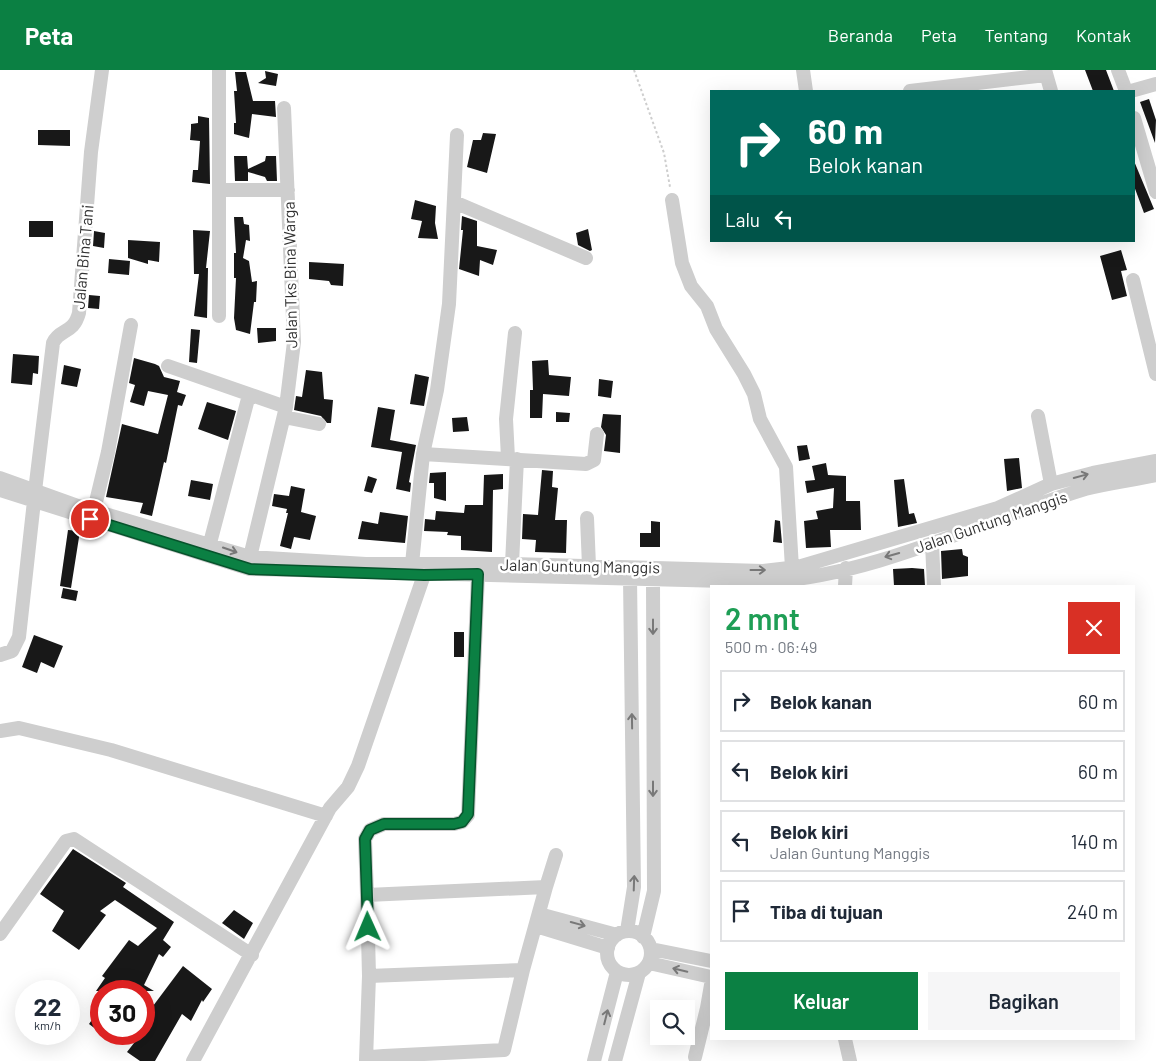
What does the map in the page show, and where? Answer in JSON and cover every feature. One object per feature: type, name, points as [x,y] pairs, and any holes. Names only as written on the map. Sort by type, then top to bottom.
[{"type":"street","name":"Jalan Bina Tani","points":[[0,655],[12,652],[19,636],[53,343],[55,338],[75,325],[79,313],[91,152],[102,70]]},
{"type":"street","points":[[219,70],[221,190],[219,316]]},
{"type":"street","points":[[803,70],[806,90]]},
{"type":"street","points":[[1118,70],[1126,90]]},
{"type":"street","points":[[917,90],[1046,72],[1052,90]]},
{"type":"street","points":[[1135,90],[1156,84]]},
{"type":"street","name":"Jalan Tks Bina Warga","points":[[250,557],[285,412],[294,342],[284,108]]},
{"type":"street","points":[[1135,121],[1156,192]]},
{"type":"street","points":[[412,564],[423,454],[437,390],[448,313],[458,134]]},
{"type":"street","points":[[221,190],[288,190]]},
{"type":"street","points":[[672,200],[682,263],[691,286],[707,306],[716,329],[744,374],[754,394],[760,420],[786,467],[792,568]]},
{"type":"street","points":[[454,202],[586,258]]},
{"type":"street","points":[[1133,280],[1156,374]]},
{"type":"street","points":[[94,510],[108,452],[131,325]]},
{"type":"street","points":[[512,564],[513,458],[506,419],[515,333]]},
{"type":"street","points":[[168,366],[249,395],[285,412],[319,424]]},
{"type":"street","points":[[210,543],[249,395]]},
{"type":"street","points":[[1038,416],[1051,484]]},
{"type":"street","points":[[423,454],[591,463],[594,460],[596,434]]},
{"type":"street","name":"Jalan Guntung Manggis","points":[[0,490],[94,510],[210,543],[250,557],[286,561],[512,564],[763,571],[792,568],[998,508],[1051,484],[1093,473],[1156,461]]},
{"type":"street","name":"Jalan Guntung Manggis","points":[[0,478],[35,496],[250,569],[424,575],[478,574],[769,582],[795,580],[846,568],[932,544],[1086,489],[1156,475]]},
{"type":"street","points":[[587,518],[589,566]]},
{"type":"street","points":[[932,544],[934,585]]},
{"type":"street","points":[[845,585],[846,568]]},
{"type":"street","points":[[478,574],[468,814],[462,822],[454,824],[384,824],[370,830],[365,839],[369,976],[366,1061],[384,1056],[503,1056],[523,970],[556,855]]},
{"type":"street","points":[[193,1061],[326,816],[348,787],[358,766],[424,575]]},
{"type":"street","points":[[630,578],[634,887],[622,933],[609,943],[607,954],[610,964],[617,972],[628,976],[646,962],[710,961]]},
{"type":"street","points":[[614,1061],[646,962],[643,937],[654,891],[654,578]]},
{"type":"street","points":[[0,731],[19,728],[111,750],[326,816]]},
{"type":"street","points":[[0,934],[66,841],[74,839],[252,955]]},
{"type":"street","points":[[367,895],[546,887]]},
{"type":"street","points":[[537,920],[622,933],[636,932],[643,937]]},
{"type":"street","points":[[537,920],[608,948]]},
{"type":"street","points":[[646,962],[710,978]]},
{"type":"street","points":[[369,976],[523,970]]},
{"type":"street","points":[[594,1061],[617,972]]},
{"type":"street","points":[[695,1057],[709,1009]]},
{"type":"street","points":[[845,1040],[850,1061]]},
{"type":"path","points":[[634,70],[664,153],[672,200]]},
{"type":"building","points":[[1085,70],[1106,70],[1114,90],[1093,90]]},
{"type":"building","points":[[265,71],[278,74],[276,86],[258,83],[266,78]]},
{"type":"building","points":[[235,72],[246,72],[253,101],[275,101],[276,117],[252,114],[249,138],[234,134],[234,123],[236,123],[234,91],[237,91]]},
{"type":"building","points":[[1149,99],[1156,120],[1155,143],[1140,102]]},
{"type":"building","points":[[198,116],[209,118],[210,184],[192,182],[193,170],[198,170],[200,141],[190,140],[191,124],[198,123]]},
{"type":"building","points":[[38,130],[70,130],[70,146],[38,145]]},
{"type":"building","points":[[483,133],[496,134],[487,173],[467,167],[473,140],[481,140]]},
{"type":"building","points":[[234,156],[247,156],[248,169],[265,161],[266,156],[276,156],[277,181],[267,181],[265,177],[248,172],[248,181],[235,181]]},
{"type":"building","points":[[1135,163],[1154,209],[1144,213],[1135,189]]},
{"type":"building","points":[[415,200],[436,206],[435,223],[438,239],[418,238],[422,221],[411,219]]},
{"type":"building","points":[[462,216],[477,221],[477,246],[497,250],[493,265],[480,260],[479,276],[459,269],[463,230],[461,230]]},
{"type":"building","points":[[234,217],[243,217],[244,224],[249,225],[250,241],[246,240],[243,258],[249,261],[252,282],[257,281],[256,302],[254,302],[250,334],[236,330],[234,318],[236,278],[234,278],[234,253],[236,253]]},
{"type":"building","points":[[29,221],[53,221],[53,237],[29,237]]},
{"type":"building","points":[[588,229],[592,250],[590,251],[578,245],[576,233]]},
{"type":"building","points":[[193,230],[210,231],[206,268],[208,268],[207,318],[194,316],[199,274],[194,274]]},
{"type":"building","points":[[94,231],[105,233],[104,248],[93,246]]},
{"type":"building","points":[[128,240],[160,242],[159,262],[148,260],[148,264],[128,258]]},
{"type":"building","points":[[1121,250],[1127,270],[1121,271],[1127,296],[1112,300],[1100,256]]},
{"type":"building","points":[[109,259],[130,261],[129,275],[108,273]]},
{"type":"building","points":[[309,262],[344,264],[343,286],[331,285],[329,281],[309,279]]},
{"type":"building","points":[[89,295],[100,296],[99,309],[88,308]]},
{"type":"building","points":[[257,328],[276,328],[276,341],[258,343]]},
{"type":"building","points":[[191,329],[200,330],[197,363],[189,362]]},
{"type":"building","points":[[13,354],[39,356],[38,374],[33,373],[32,385],[11,383]]},
{"type":"building","points":[[134,358],[159,366],[164,377],[180,381],[177,392],[186,395],[182,406],[178,405],[166,463],[164,462],[152,516],[140,513],[143,503],[106,497],[122,424],[158,434],[168,395],[148,391],[144,406],[130,402],[135,385],[129,383]]},
{"type":"building","points":[[548,360],[549,375],[571,377],[569,396],[543,394],[542,418],[530,418],[530,390],[533,390],[532,361]]},
{"type":"building","points":[[64,365],[81,369],[77,387],[61,384]]},
{"type":"building","points":[[306,370],[322,372],[324,399],[333,400],[331,423],[327,423],[321,416],[294,410],[296,396],[302,397]]},
{"type":"building","points":[[415,374],[429,377],[424,406],[410,404]]},
{"type":"building","points":[[599,379],[613,381],[611,398],[598,396]]},
{"type":"building","points":[[207,402],[236,411],[228,440],[198,429]]},
{"type":"building","points":[[378,407],[395,410],[390,440],[416,445],[409,482],[411,483],[410,492],[396,489],[402,452],[371,447]]},
{"type":"building","points":[[556,412],[570,413],[569,422],[556,422]]},
{"type":"building","points":[[603,414],[621,415],[620,453],[604,451],[606,435],[601,427]]},
{"type":"building","points":[[467,417],[469,431],[453,432],[452,418]]},
{"type":"building","points":[[807,445],[810,459],[799,461],[797,446]]},
{"type":"building","points":[[1019,458],[1022,488],[1007,491],[1004,459]]},
{"type":"building","points":[[826,463],[828,475],[846,476],[846,501],[860,501],[861,530],[830,530],[831,547],[806,548],[804,521],[818,519],[816,511],[833,508],[834,488],[807,493],[805,481],[815,480],[812,466]]},
{"type":"building","points":[[542,470],[553,471],[552,487],[558,488],[555,520],[567,520],[566,553],[535,552],[536,540],[522,539],[523,514],[538,515]]},
{"type":"building","points":[[446,472],[446,501],[434,498],[434,483],[429,483],[430,473]]},
{"type":"building","points":[[503,474],[503,489],[493,490],[492,552],[461,550],[461,536],[447,535],[448,532],[424,531],[425,519],[435,520],[436,511],[464,513],[465,505],[483,505],[484,475]]},
{"type":"building","points":[[368,476],[377,479],[372,493],[364,491]]},
{"type":"building","points":[[904,479],[909,514],[914,513],[917,523],[898,527],[894,480]]},
{"type":"building","points":[[191,480],[213,484],[210,500],[188,496]]},
{"type":"building","points":[[291,486],[305,489],[301,512],[316,516],[310,540],[294,537],[291,549],[280,546],[288,513],[286,513],[287,509],[272,506],[274,494],[289,496]]},
{"type":"building","points":[[380,512],[408,516],[405,543],[358,539],[362,521],[378,524]]},
{"type":"building","points":[[775,520],[780,521],[782,543],[773,542]]},
{"type":"building","points":[[651,521],[660,522],[660,547],[640,547],[640,533],[651,533]]},
{"type":"building","points":[[68,530],[80,531],[71,588],[60,586]]},
{"type":"building","points":[[962,549],[963,555],[968,557],[968,576],[942,579],[941,551]]},
{"type":"building","points":[[893,569],[924,569],[925,585],[894,585]]},
{"type":"building","points":[[63,588],[78,591],[76,601],[61,598]]},
{"type":"building","points":[[454,632],[464,632],[464,657],[454,657]]},
{"type":"building","points":[[34,635],[63,646],[54,668],[41,662],[37,673],[22,667]]},
{"type":"building","points":[[73,849],[126,883],[123,887],[174,922],[163,940],[171,947],[163,957],[159,954],[146,980],[104,980],[105,978],[102,976],[129,940],[138,946],[157,928],[115,900],[100,911],[106,915],[79,950],[52,931],[64,911],[40,894]]},
{"type":"building","points":[[234,910],[253,923],[244,939],[222,923]]},
{"type":"building","points":[[183,966],[212,989],[203,1002],[202,1000],[191,1021],[182,1014],[155,1061],[140,1061],[127,1052],[132,1045],[155,1045],[155,1003]]},
{"type":"route","points":[[90,519],[250,569],[424,575],[478,574],[468,814],[462,822],[454,824],[384,824],[370,830],[365,839],[368,927]]}]
